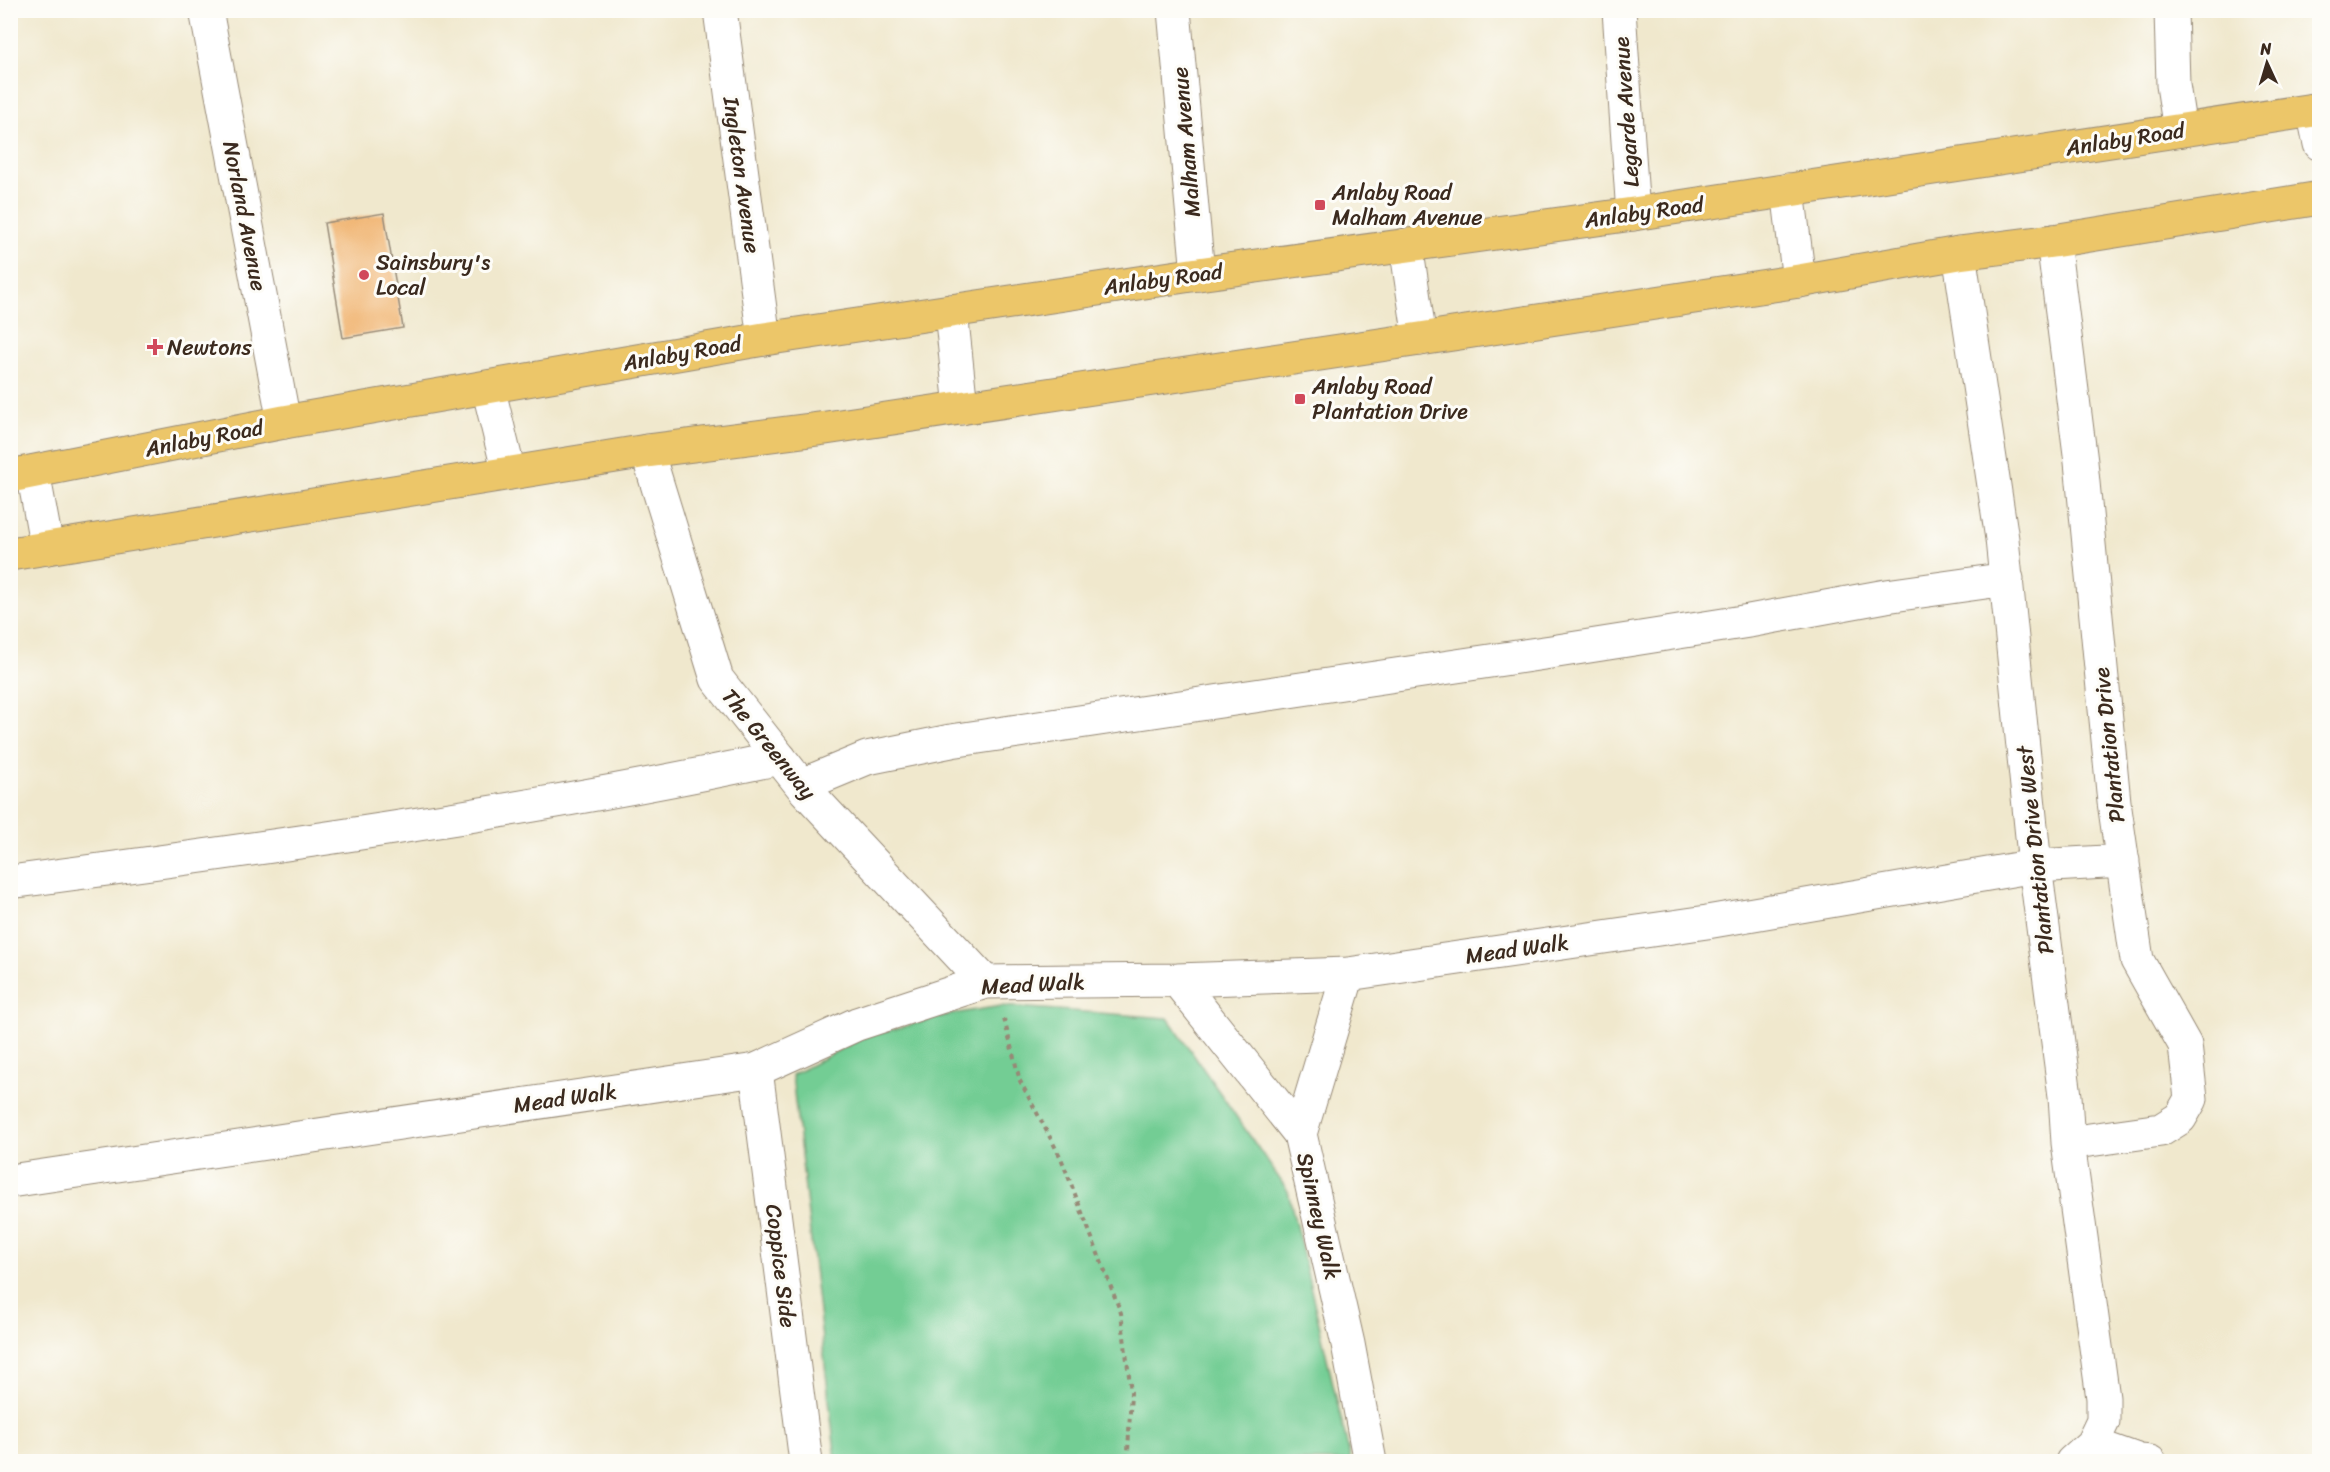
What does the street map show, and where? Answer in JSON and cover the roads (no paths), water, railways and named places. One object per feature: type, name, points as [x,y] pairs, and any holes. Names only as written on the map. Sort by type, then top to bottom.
[{"type":"main road","name":"Anlaby Road","points":[[22,474],[284,422],[764,339],[1198,274],[1633,214],[2316,109]]},
{"type":"main road","points":[[10,554],[647,451],[826,428],[1420,339],[2319,198]]},
{"type":"street","name":"Norland Avenue","points":[[206,10],[284,422]]},
{"type":"street","name":"Ingleton Avenue","points":[[720,10],[764,339]]},
{"type":"street","name":"Malham Avenue","points":[[1174,10],[1198,274]]},
{"type":"street","name":"Legarde Avenue","points":[[1619,10],[1633,214]]},
{"type":"street","points":[[2171,10],[2173,85],[2180,130]]},
{"type":"street","points":[[2316,109],[2319,144]]},
{"type":"street","points":[[1788,190],[1799,281]]},
{"type":"street","name":"Plantation Drive","points":[[2053,241],[2081,462],[2114,802],[2137,960],[2185,1045],[2191,1099],[2180,1118],[2162,1130],[2068,1143]]},
{"type":"street","points":[[1406,245],[1420,339]]},
{"type":"street","name":"Plantation Drive West","points":[[1959,253],[2007,579],[2035,866],[2065,1096],[2068,1143],[2103,1398],[2103,1421],[2082,1453]]},
{"type":"street","points":[[951,311],[962,408]]},
{"type":"street","points":[[488,387],[509,473]]},
{"type":"street","name":"The Greenway","points":[[647,451],[717,680],[802,785],[986,982]]},
{"type":"street","points":[[22,474],[47,548]]},
{"type":"street","points":[[802,785],[867,758],[951,741],[1539,654],[1749,621],[1886,596],[2007,579]]},
{"type":"street","points":[[10,882],[332,837],[681,779],[780,758]]},
{"type":"street","name":"Mead Walk","points":[[10,1181],[756,1070],[857,1024],[986,982],[1178,980],[1348,974],[1707,922],[2035,866],[2123,861]]},
{"type":"street","name":"Spinney Walk","points":[[1348,974],[1300,1134],[1348,1344],[1370,1461]]},
{"type":"street","points":[[1178,980],[1300,1134]]},
{"type":"street","name":"Coppice Side","points":[[756,1070],[806,1461]]},
{"type":"street","points":[[2082,1453],[2150,1461]]},
{"type":"place","name":"Anlaby Road Malham Avenue","points":[[1320,205]]},
{"type":"place","name":"Sainsbury's Local","points":[[364,275]]},
{"type":"place","name":"Newtons","points":[[155,347]]},
{"type":"place","name":"Anlaby Road Plantation Drive","points":[[1300,399]]}]
